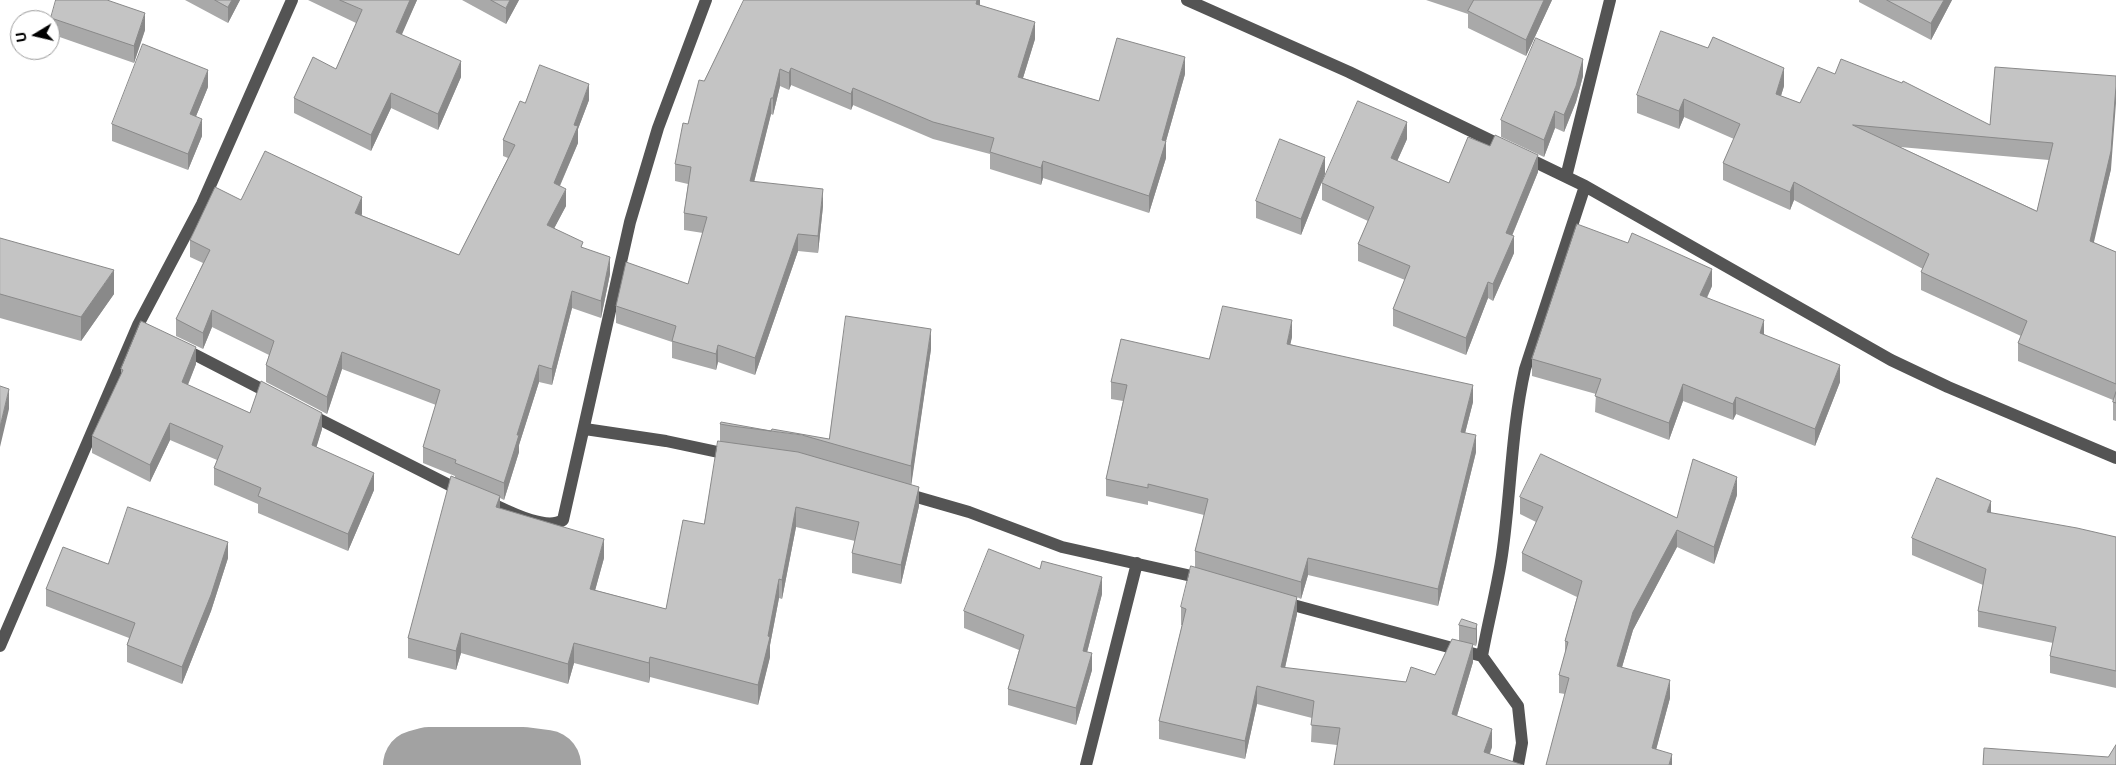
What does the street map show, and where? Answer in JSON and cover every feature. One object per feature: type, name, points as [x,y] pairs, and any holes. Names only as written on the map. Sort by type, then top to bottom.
[{"type":"street","points":[[0,646],[142,327],[202,204],[292,0]]},
{"type":"street","points":[[169,342],[451,487],[529,519],[550,524],[563,520],[585,429],[630,222],[658,128],[706,0]]},
{"type":"street","points":[[1187,0],[1349,72],[1585,186],[1891,360],[2116,458]]},
{"type":"street","points":[[1566,177],[1610,0]]},
{"type":"street","points":[[1482,656],[1502,554],[1518,398],[1525,369],[1585,186]]},
{"type":"street","points":[[585,429],[666,442],[741,457]]},
{"type":"street","points":[[894,490],[969,512],[1062,547],[1213,582]]},
{"type":"street","points":[[1086,765],[1136,563]]},
{"type":"street","points":[[1268,598],[1482,656],[1518,706],[1522,743],[1518,765]]},
{"type":"building","points":[[56,0],[107,0],[145,13],[134,46],[60,21],[60,10],[53,10]]},
{"type":"building","points":[[215,0],[232,0],[228,7]]},
{"type":"building","points":[[340,0],[410,0],[396,32],[461,61],[438,114],[391,93],[371,135],[294,98],[313,57],[336,69],[362,10]]},
{"type":"building","points":[[491,0],[510,0],[506,8]]},
{"type":"building","points":[[744,0],[977,0],[976,4],[1035,22],[1018,77],[1099,101],[1117,38],[1185,57],[1162,140],[1166,141],[1149,196],[1043,161],[1041,168],[990,152],[994,138],[933,122],[853,88],[851,94],[791,68],[789,73],[780,69],[750,181],[823,189],[818,236],[798,234],[755,358],[718,345],[716,354],[672,341],[676,326],[616,306],[626,262],[688,284],[707,217],[684,213],[691,167],[675,164],[683,123],[688,124],[699,80],[704,81]]},
{"type":"building","points":[[1474,0],[1544,0],[1526,40],[1468,11]]},
{"type":"building","points":[[1887,0],[1944,0],[1931,23]]},
{"type":"building","points":[[1661,31],[1708,48],[1713,37],[1784,68],[1776,94],[1800,103],[1818,67],[1835,74],[1841,59],[1902,83],[1903,81],[1990,125],[1995,67],[2116,76],[2111,151],[2090,241],[2116,252],[2116,384],[2018,343],[2027,321],[1921,272],[1929,254],[1794,182],[1790,192],[1723,163],[1740,124],[1684,99],[1679,111],[1637,95]],"holes":[[[1853,125],[2053,143],[2037,211]]]},
{"type":"building","points":[[1536,38],[1583,59],[1576,86],[1564,115],[1555,111],[1544,140],[1501,120]]},
{"type":"building","points":[[143,44],[208,70],[190,114],[202,119],[188,154],[112,124]]},
{"type":"building","points":[[540,65],[589,84],[574,125],[578,126],[554,183],[566,189],[547,225],[583,242],[581,247],[610,257],[601,301],[572,291],[552,369],[539,365],[504,483],[455,463],[456,460],[423,447],[440,390],[342,352],[327,397],[266,365],[274,341],[212,310],[203,333],[176,319],[210,250],[190,240],[215,187],[241,200],[265,151],[362,197],[355,213],[459,255],[515,145],[503,140],[520,101],[525,103]]},
{"type":"building","points":[[1358,101],[1407,122],[1391,158],[1449,183],[1468,137],[1490,146],[1495,135],[1538,155],[1506,233],[1514,236],[1493,284],[1488,282],[1466,338],[1393,309],[1410,266],[1358,244],[1374,207],[1322,183]]},
{"type":"building","points":[[1280,139],[1325,157],[1301,219],[1256,201]]},
{"type":"building","points":[[1577,224],[1628,243],[1632,233],[1712,269],[1700,295],[1764,320],[1760,333],[1840,365],[1815,429],[1736,397],[1733,404],[1683,384],[1669,423],[1595,396],[1601,379],[1532,359]]},
{"type":"building","points":[[0,238],[114,270],[81,317],[0,294]]},
{"type":"building","points":[[1223,306],[1292,320],[1287,344],[1473,385],[1461,432],[1476,435],[1438,589],[1308,558],[1301,582],[1195,551],[1208,499],[1148,484],[1148,488],[1106,479],[1127,385],[1111,382],[1121,339],[1209,359]]},
{"type":"building","points":[[846,316],[931,329],[911,466],[802,435],[732,426],[720,424],[721,422],[771,431],[772,429],[829,439]]},
{"type":"building","points":[[141,321],[196,347],[182,382],[250,413],[261,381],[322,413],[312,445],[374,473],[348,534],[258,496],[261,488],[214,468],[223,446],[170,423],[150,465],[92,436],[123,370],[121,369]]},
{"type":"building","points":[[0,386],[9,389],[0,427]]},
{"type":"building","points":[[2116,392],[2116,403],[2113,402]]},
{"type":"building","points":[[718,441],[798,452],[919,487],[901,565],[852,553],[859,522],[796,507],[782,580],[779,579],[768,636],[770,637],[758,685],[650,657],[649,663],[574,643],[568,664],[461,633],[456,651],[408,638],[451,476],[500,496],[496,507],[604,539],[590,589],[666,609],[683,520],[704,524]]},
{"type":"building","points":[[1541,454],[1677,518],[1693,459],[1737,477],[1714,547],[1677,530],[1633,612],[1617,666],[1670,680],[1652,748],[1672,754],[1669,765],[1546,765],[1569,678],[1559,675],[1568,642],[1565,641],[1582,581],[1522,553],[1543,507],[1520,497]]},
{"type":"building","points":[[1937,478],[1991,501],[1987,512],[2116,537],[2116,671],[2050,656],[2056,627],[1978,611],[1986,569],[1912,538]]},
{"type":"building","points":[[128,507],[228,542],[211,595],[182,667],[127,645],[135,623],[46,589],[63,547],[108,564]]},
{"type":"building","points":[[989,549],[1040,569],[1042,561],[1102,577],[1083,651],[1092,653],[1076,708],[1008,689],[1024,635],[964,611]]},
{"type":"building","points":[[1191,566],[1297,597],[1281,667],[1406,682],[1411,667],[1435,675],[1452,639],[1473,644],[1452,714],[1492,729],[1484,752],[1523,765],[1334,765],[1340,728],[1311,725],[1314,701],[1257,686],[1245,741],[1159,721],[1186,609],[1181,607]]},
{"type":"building","points":[[1462,619],[1477,624],[1476,629],[1459,625]]},
{"type":"building","points":[[2116,745],[2116,765],[1983,765],[1984,748],[2108,757]]},
{"type":"waterway","points":[[418,765],[429,762],[523,762],[546,765]]}]
